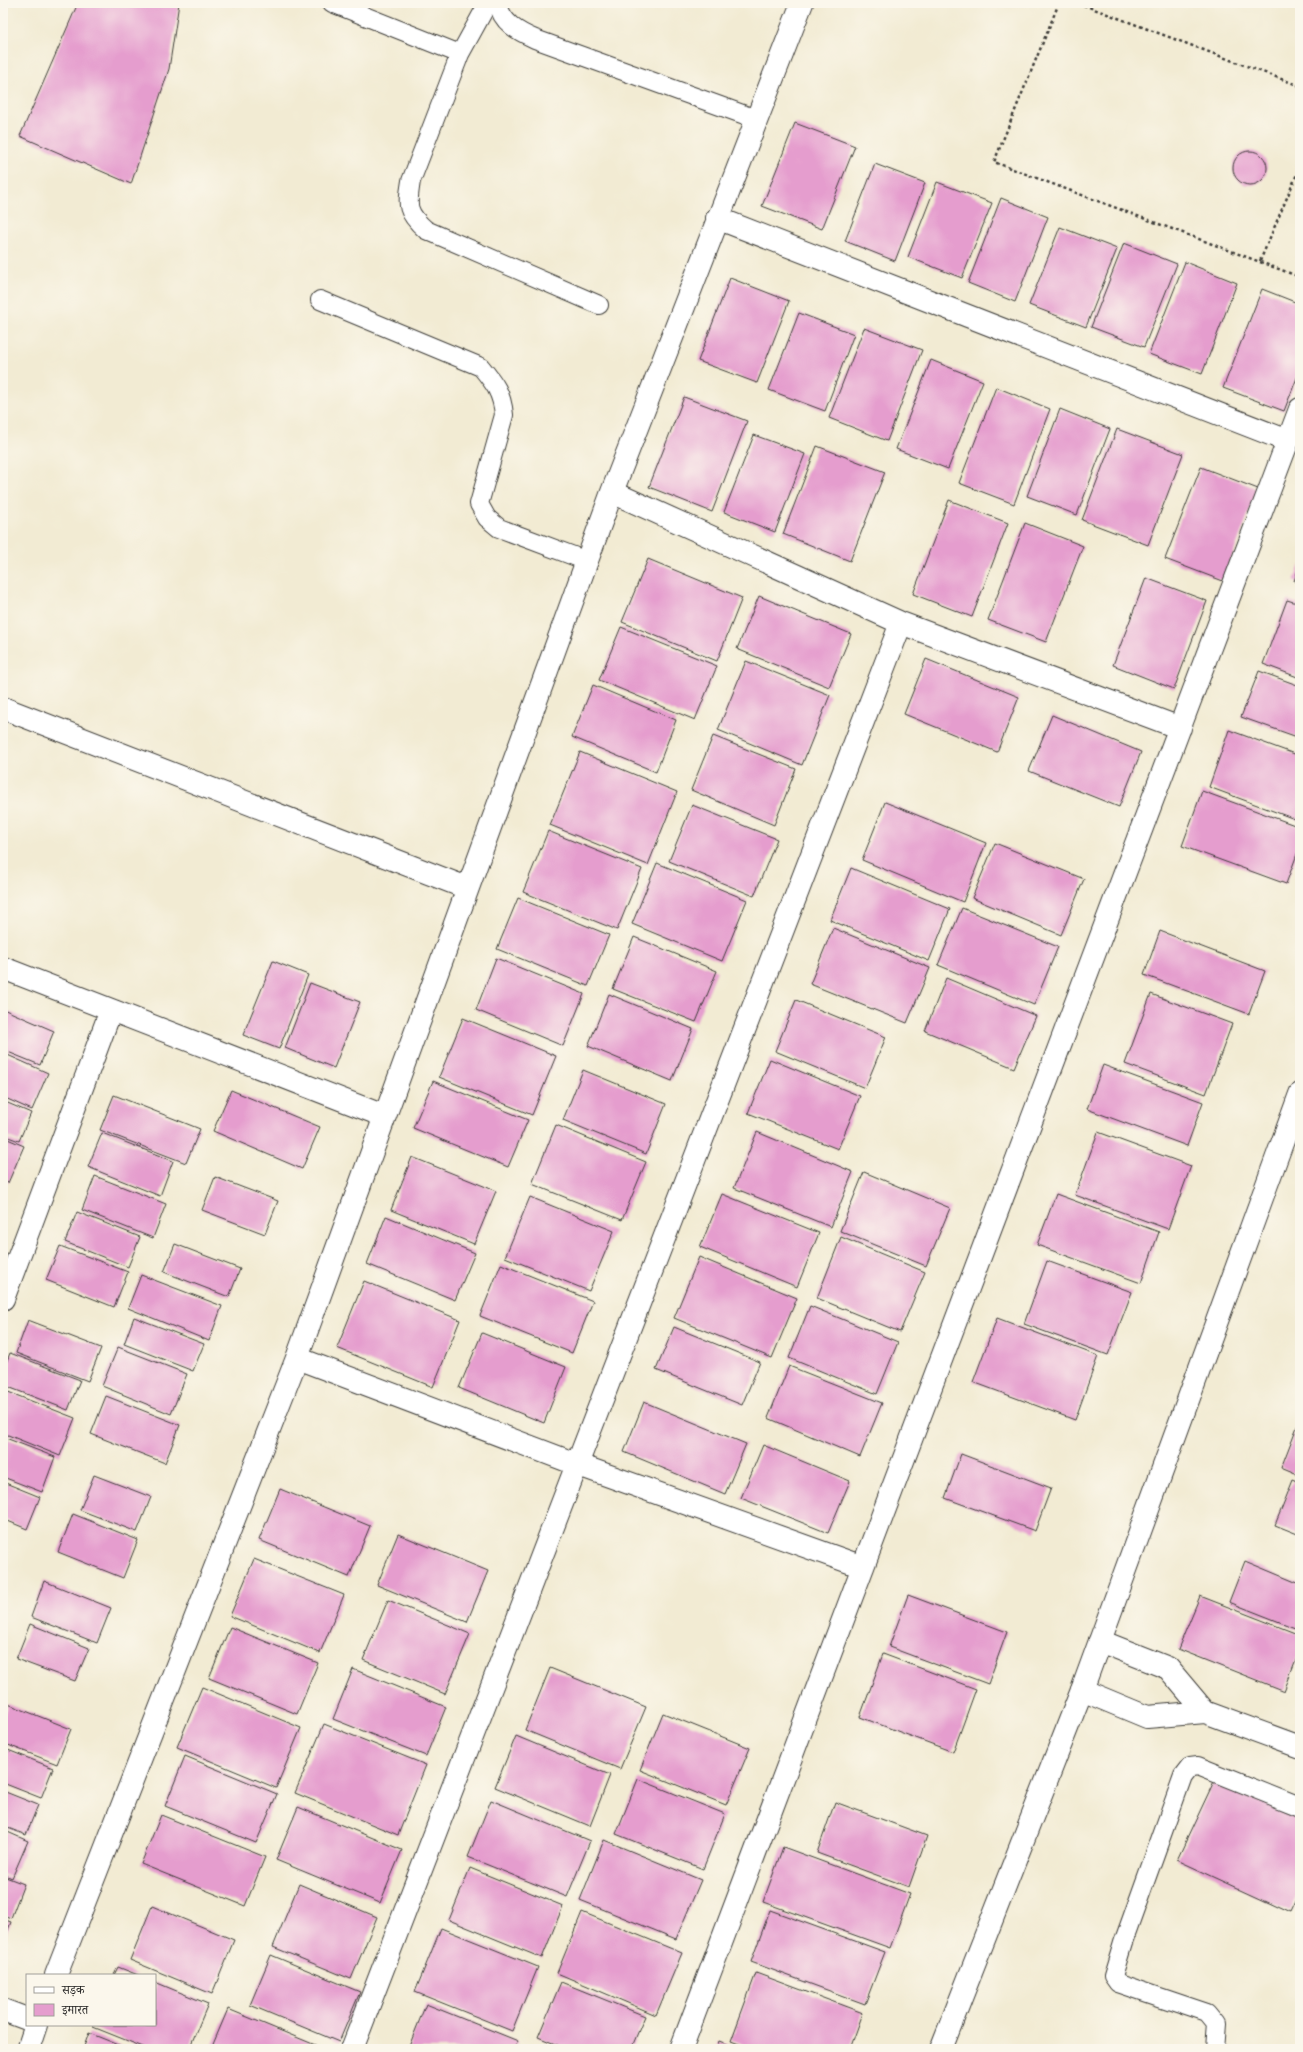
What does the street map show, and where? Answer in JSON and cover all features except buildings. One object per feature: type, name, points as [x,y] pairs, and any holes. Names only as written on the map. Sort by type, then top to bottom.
[{"type":"street","points":[[56,1974],[296,1358],[466,888],[612,492],[717,218],[802,3]]},
{"type":"street","points":[[717,218],[1288,441]]},
{"type":"street","points":[[681,2049],[1300,409]]},
{"type":"street","points":[[612,492],[901,622],[1180,728]]},
{"type":"street","points":[[352,2049],[901,622]]},
{"type":"street","points":[[3,708],[466,888]]},
{"type":"street","points":[[3,968],[384,1116]]},
{"type":"street","points":[[3,1299],[111,1010]]},
{"type":"street","points":[[941,2049],[1082,1690],[1300,1094]]},
{"type":"street","points":[[296,1358],[576,1464],[863,1567]]},
{"type":"street","points":[[1100,1641],[1168,1668],[1205,1712]]},
{"type":"street","points":[[1082,1690],[1147,1718],[1205,1712],[1299,1744]]},
{"type":"street","points":[[3,2010],[26,2020]]},
{"type":"street","points":[[28,2049],[36,2026]]},
{"type":"lane","points":[[332,3],[460,54]]},
{"type":"lane","points":[[488,3],[460,54],[411,181],[408,202],[413,218],[426,230],[599,305]]},
{"type":"lane","points":[[498,3],[505,20],[519,32],[756,119]]},
{"type":"lane","points":[[320,300],[481,367],[497,386],[503,403],[504,415],[479,504],[487,518],[499,528],[587,561]]},
{"type":"lane","points":[[1214,2049],[1216,2024],[1207,2013],[1118,1983],[1113,1976],[1123,1943],[1183,1776],[1190,1767],[1198,1766],[1300,1806]]},
{"type":"path","points":[[1059,3],[994,162],[1300,277]]},
{"type":"path","points":[[1078,3],[1300,86]]},
{"type":"path","points":[[1260,261],[1300,167]]}]
